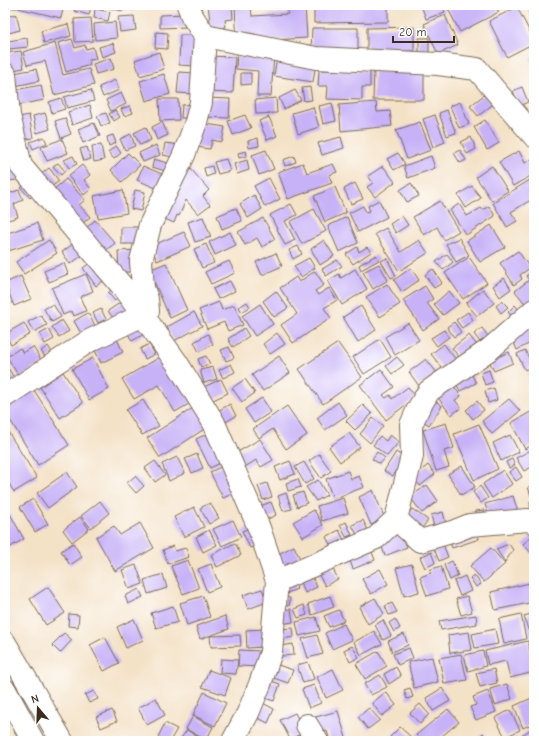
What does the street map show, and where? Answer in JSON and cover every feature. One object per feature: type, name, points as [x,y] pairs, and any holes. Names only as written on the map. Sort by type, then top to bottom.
[{"type":"street","points":[[5,396],[89,341],[143,315],[148,311],[141,262],[150,224],[178,168],[196,122],[201,102],[205,36],[192,16],[188,5]]},
{"type":"street","points":[[205,36],[316,58],[438,64],[477,70],[534,136]]},
{"type":"street","points":[[5,74],[9,115],[21,166],[122,286],[177,363],[214,424],[259,528],[277,581],[271,652],[248,713],[233,741]]},
{"type":"street","points":[[277,581],[376,538],[396,519],[412,456],[411,425],[418,409],[429,391],[490,349],[534,310]]},
{"type":"street","points":[[396,519],[420,541],[470,525],[505,521],[528,520],[534,522]]},
{"type":"street","points":[[5,643],[62,741]]},
{"type":"street","points":[[5,690],[33,741]]},
{"type":"building","points":[[5,5],[17,5],[17,8],[5,7]]},
{"type":"building","points":[[19,5],[64,5],[61,18],[18,8]]},
{"type":"building","points":[[76,5],[91,7],[89,15],[74,11]]},
{"type":"building","points":[[97,5],[124,5],[123,11]]},
{"type":"building","points":[[131,5],[155,5],[155,6],[132,10]]},
{"type":"building","points":[[208,5],[232,5],[233,19],[225,20],[226,27],[211,29]]},
{"type":"building","points":[[288,5],[305,5],[307,38],[237,42],[235,8],[251,7],[252,16],[288,14]]},
{"type":"building","points":[[314,5],[388,5],[388,22],[314,23]]},
{"type":"building","points":[[421,5],[442,5],[445,12],[426,19]]},
{"type":"building","points":[[455,5],[495,5],[499,12],[460,32],[448,9]]},
{"type":"building","points":[[525,5],[534,5],[534,19]]},
{"type":"building","points":[[517,7],[534,40],[534,43],[507,57],[489,21]]},
{"type":"building","points":[[95,9],[110,12],[108,21],[94,18]]},
{"type":"building","points":[[16,14],[20,30],[5,34],[5,17]]},
{"type":"building","points":[[186,14],[187,27],[160,28],[160,15]]},
{"type":"building","points":[[445,15],[458,45],[438,54],[424,24]]},
{"type":"building","points":[[134,16],[136,30],[120,32],[118,17]]},
{"type":"building","points":[[91,18],[93,41],[75,42],[74,19]]},
{"type":"building","points":[[115,22],[117,38],[95,40],[94,24]]},
{"type":"building","points":[[68,24],[71,36],[44,43],[41,31]]},
{"type":"building","points":[[414,27],[414,51],[367,52],[367,28]]},
{"type":"building","points":[[312,28],[358,28],[358,51],[311,51]]},
{"type":"building","points":[[156,32],[168,33],[167,49],[155,48]]},
{"type":"building","points":[[180,35],[196,35],[195,66],[179,65]]},
{"type":"building","points":[[27,38],[28,47],[9,49],[8,41]]},
{"type":"building","points":[[419,38],[429,38],[429,54],[419,53]]},
{"type":"building","points":[[72,39],[75,48],[85,45],[86,49],[93,47],[96,59],[89,60],[90,65],[66,72],[58,43]]},
{"type":"building","points":[[55,43],[63,75],[89,69],[94,85],[54,95],[45,61],[27,65],[23,52]]},
{"type":"building","points":[[113,43],[116,52],[102,57],[99,47]]},
{"type":"building","points":[[21,51],[24,68],[8,71],[5,53]]},
{"type":"building","points":[[159,52],[164,69],[140,76],[135,60]]},
{"type":"building","points":[[237,52],[274,55],[271,96],[257,96],[258,71],[236,69]]},
{"type":"building","points":[[207,56],[235,57],[233,93],[205,92]]},
{"type":"building","points":[[534,56],[534,66],[530,59]]},
{"type":"building","points":[[277,57],[316,63],[313,82],[274,76]]},
{"type":"building","points":[[111,58],[114,69],[96,74],[93,64]]},
{"type":"building","points":[[36,69],[39,81],[10,87],[8,74]]},
{"type":"building","points":[[319,70],[370,71],[370,87],[362,87],[362,100],[327,99],[328,86],[318,86]]},
{"type":"building","points":[[374,71],[424,72],[424,100],[373,100]]},
{"type":"building","points":[[179,72],[195,73],[193,94],[177,93]]},
{"type":"building","points":[[241,73],[251,73],[251,84],[241,85]]},
{"type":"building","points":[[164,74],[170,94],[146,101],[140,81]]},
{"type":"building","points":[[115,80],[119,90],[103,97],[99,87]]},
{"type":"building","points":[[41,85],[44,100],[13,106],[10,91]]},
{"type":"building","points":[[310,87],[312,100],[304,101],[302,88]]},
{"type":"building","points":[[522,87],[528,102],[519,106],[513,91]]},
{"type":"building","points":[[91,90],[94,101],[67,108],[64,97]]},
{"type":"building","points":[[295,90],[301,100],[284,109],[279,98]]},
{"type":"building","points":[[121,93],[126,104],[111,111],[106,100]]},
{"type":"building","points":[[484,95],[492,105],[478,116],[470,106]]},
{"type":"building","points":[[61,98],[65,109],[52,113],[49,102]]},
{"type":"building","points":[[206,98],[230,99],[229,118],[205,117]]},
{"type":"building","points":[[276,98],[277,113],[256,114],[255,100]]},
{"type":"building","points":[[159,99],[178,99],[179,120],[160,121]]},
{"type":"building","points":[[376,102],[377,112],[390,111],[392,126],[341,131],[339,105]]},
{"type":"building","points":[[460,102],[469,124],[459,128],[450,106]]},
{"type":"building","points":[[332,103],[336,121],[323,124],[319,106]]},
{"type":"building","points":[[193,104],[193,118],[181,118],[182,105]]},
{"type":"building","points":[[90,105],[93,118],[72,125],[68,112]]},
{"type":"building","points":[[130,106],[133,113],[124,116],[121,109]]},
{"type":"building","points":[[313,107],[319,127],[298,134],[292,113]]},
{"type":"building","points":[[115,110],[120,117],[114,121],[109,114]]},
{"type":"building","points":[[447,110],[456,133],[447,136],[439,113]]},
{"type":"building","points":[[45,113],[50,129],[37,133],[33,116]]},
{"type":"building","points":[[106,113],[110,123],[101,126],[97,116]]},
{"type":"building","points":[[29,115],[33,138],[19,140],[14,118]]},
{"type":"building","points":[[245,115],[251,128],[233,135],[228,121]]},
{"type":"building","points":[[435,115],[445,142],[433,147],[423,119]]},
{"type":"building","points":[[269,117],[277,136],[267,140],[259,121]]},
{"type":"building","points":[[65,118],[71,134],[61,138],[55,121]]},
{"type":"building","points":[[485,120],[499,143],[487,150],[474,127]]},
{"type":"building","points":[[162,122],[168,135],[157,140],[152,127]]},
{"type":"building","points":[[420,122],[431,150],[407,159],[396,130]]},
{"type":"building","points":[[94,123],[100,136],[83,143],[78,129]]},
{"type":"building","points":[[200,123],[225,127],[222,142],[212,140],[210,149],[196,147]]},
{"type":"building","points":[[146,127],[151,140],[140,145],[134,133]]},
{"type":"building","points":[[131,134],[135,146],[125,150],[120,139]]},
{"type":"building","points":[[113,135],[116,143],[109,146],[107,137]]},
{"type":"building","points":[[44,137],[47,143],[33,149],[30,142]]},
{"type":"building","points":[[341,137],[344,148],[322,155],[318,143]]},
{"type":"building","points":[[471,137],[476,149],[467,154],[461,142]]},
{"type":"building","points":[[258,138],[259,146],[249,148],[248,141]]},
{"type":"building","points":[[62,139],[68,153],[47,161],[41,147]]},
{"type":"building","points":[[165,143],[180,145],[177,158],[163,155]]},
{"type":"building","points":[[101,145],[104,160],[94,162],[92,146]]},
{"type":"building","points":[[156,145],[160,155],[143,162],[139,153]]},
{"type":"building","points":[[116,146],[121,153],[114,159],[108,152]]},
{"type":"building","points":[[87,147],[91,159],[84,161],[80,149]]},
{"type":"building","points":[[266,150],[274,169],[259,175],[252,155]]},
{"type":"building","points":[[460,150],[466,160],[460,163],[454,153]]},
{"type":"building","points":[[246,151],[247,156],[239,158],[238,153]]},
{"type":"building","points":[[519,151],[525,163],[532,159],[534,162],[534,174],[513,186],[499,162]]},
{"type":"building","points":[[128,153],[140,165],[122,182],[111,170]]},
{"type":"building","points":[[398,153],[405,164],[394,170],[387,159]]},
{"type":"building","points":[[73,156],[77,164],[69,168],[64,160]]},
{"type":"building","points":[[294,156],[296,162],[285,166],[283,160]]},
{"type":"building","points":[[431,156],[435,168],[408,178],[404,166]]},
{"type":"building","points":[[154,159],[174,165],[172,173],[152,167]]},
{"type":"building","points":[[226,159],[230,171],[218,174],[214,162]]},
{"type":"building","points":[[247,160],[249,170],[237,174],[234,164]]},
{"type":"building","points":[[58,163],[65,171],[61,175],[53,166]]},
{"type":"building","points":[[303,163],[307,173],[333,164],[337,172],[329,175],[332,183],[288,199],[278,172]]},
{"type":"building","points":[[82,165],[90,175],[84,180],[91,189],[84,195],[68,176]]},
{"type":"building","points":[[143,166],[169,177],[163,191],[137,180]]},
{"type":"building","points":[[212,166],[214,174],[206,177],[204,168]]},
{"type":"building","points":[[383,166],[395,182],[375,197],[367,187],[373,183],[368,176]]},
{"type":"building","points":[[492,166],[508,191],[492,201],[476,177]]},
{"type":"building","points":[[49,168],[59,181],[46,191],[36,178]]},
{"type":"building","points":[[18,169],[18,180],[5,181],[5,170]]},
{"type":"building","points":[[191,169],[209,190],[203,196],[210,205],[198,214],[186,200],[174,223],[165,219],[163,225],[158,223],[176,181]]},
{"type":"building","points":[[269,178],[280,199],[265,207],[254,186]]},
{"type":"building","points":[[533,178],[534,208],[529,201],[511,212],[517,221],[507,227],[493,203]]},
{"type":"building","points":[[66,179],[85,200],[79,205],[90,217],[80,226],[47,195]]},
{"type":"building","points":[[28,182],[37,192],[30,198],[21,188]]},
{"type":"building","points":[[355,183],[363,199],[351,204],[344,189]]},
{"type":"building","points":[[411,183],[419,196],[407,202],[400,190]]},
{"type":"building","points":[[472,186],[481,198],[466,208],[458,195]]},
{"type":"building","points":[[335,187],[346,213],[325,222],[314,196]]},
{"type":"building","points":[[19,190],[23,200],[14,204],[18,217],[5,221],[5,195]]},
{"type":"building","points":[[123,190],[127,213],[98,218],[94,196]]},
{"type":"building","points":[[135,190],[145,192],[141,211],[131,209]]},
{"type":"building","points":[[254,195],[262,209],[248,218],[240,204]]},
{"type":"building","points":[[379,200],[387,217],[358,232],[349,213],[363,206],[366,212],[370,211],[368,206]]},
{"type":"building","points":[[440,201],[459,231],[444,240],[437,227],[424,235],[413,217]]},
{"type":"building","points":[[291,204],[297,215],[285,221],[295,240],[285,245],[270,215]]},
{"type":"building","points":[[459,204],[467,216],[481,208],[483,210],[489,206],[495,216],[466,235],[450,210]]},
{"type":"building","points":[[236,208],[242,221],[222,229],[217,216]]},
{"type":"building","points":[[314,209],[326,231],[302,244],[290,222]]},
{"type":"building","points":[[402,216],[408,225],[396,233],[390,224]]},
{"type":"building","points":[[203,217],[211,237],[195,242],[188,222]]},
{"type":"building","points":[[347,217],[358,243],[339,252],[328,226]]},
{"type":"building","points":[[263,218],[275,239],[262,247],[257,238],[245,245],[238,232]]},
{"type":"building","points":[[95,220],[115,243],[105,251],[85,229]]},
{"type":"building","points":[[37,223],[43,240],[5,252],[5,234]]},
{"type":"building","points":[[491,225],[505,247],[480,262],[467,241]]},
{"type":"building","points":[[121,227],[139,227],[139,244],[121,244]]},
{"type":"building","points":[[386,228],[401,252],[419,240],[428,253],[399,271],[375,234]]},
{"type":"building","points":[[184,232],[191,246],[157,261],[151,246]]},
{"type":"building","points":[[230,232],[236,245],[215,255],[209,242]]},
{"type":"building","points":[[459,238],[469,255],[456,262],[446,244]]},
{"type":"building","points":[[49,240],[57,253],[24,274],[16,262]]},
{"type":"building","points":[[324,240],[334,256],[320,265],[311,249]]},
{"type":"building","points":[[74,243],[83,255],[70,264],[62,252]]},
{"type":"building","points":[[206,244],[214,263],[202,268],[194,249]]},
{"type":"building","points":[[298,246],[302,254],[293,259],[289,250]]},
{"type":"building","points":[[357,247],[359,252],[367,247],[371,252],[353,264],[346,254]]},
{"type":"building","points":[[136,250],[137,272],[119,272],[118,251]]},
{"type":"building","points":[[518,251],[530,268],[520,275],[522,279],[514,285],[500,263]]},
{"type":"building","points":[[276,253],[282,266],[262,275],[256,262]]},
{"type":"building","points":[[447,254],[453,262],[443,270],[436,262]]},
{"type":"building","points":[[376,255],[379,260],[361,270],[359,265]]},
{"type":"building","points":[[469,257],[487,283],[463,299],[445,273]]},
{"type":"building","points":[[309,258],[315,268],[301,277],[294,266]]},
{"type":"building","points":[[387,258],[396,276],[391,278],[381,261]]},
{"type":"building","points":[[95,259],[108,278],[96,286],[83,268]]},
{"type":"building","points":[[337,260],[342,266],[326,276],[322,269]]},
{"type":"building","points":[[229,261],[235,273],[211,284],[205,272]]},
{"type":"building","points":[[64,263],[68,274],[49,282],[44,271]]},
{"type":"building","points":[[166,263],[187,310],[170,318],[149,270]]},
{"type":"building","points":[[379,264],[388,280],[373,289],[363,272]]},
{"type":"building","points":[[411,268],[419,280],[402,292],[394,280]]},
{"type":"building","points":[[355,269],[367,289],[342,305],[328,281],[339,274],[341,278]]},
{"type":"building","points":[[433,269],[442,283],[434,288],[425,275]]},
{"type":"building","points":[[534,270],[534,300],[527,306],[515,291],[529,280],[526,276]]},
{"type":"building","points":[[315,271],[324,285],[315,291],[318,295],[329,288],[337,300],[324,308],[331,318],[293,343],[281,325],[297,314],[280,288],[296,277],[299,282]]},
{"type":"building","points":[[86,274],[93,291],[80,297],[86,311],[74,316],[72,311],[63,315],[52,288]]},
{"type":"building","points":[[21,276],[31,299],[14,306],[5,283]]},
{"type":"building","points":[[504,278],[511,289],[500,297],[493,286]]},
{"type":"building","points":[[230,281],[235,291],[218,299],[213,289]]},
{"type":"building","points":[[387,284],[400,304],[380,317],[366,297]]},
{"type":"building","points":[[425,286],[433,299],[427,303],[439,319],[423,330],[403,300]]},
{"type":"building","points":[[114,287],[121,295],[115,301],[108,293]]},
{"type":"building","points":[[483,289],[494,303],[477,316],[466,303]]},
{"type":"building","points":[[276,291],[288,308],[274,317],[263,301]]},
{"type":"building","points":[[449,291],[459,303],[443,315],[434,304]]},
{"type":"building","points":[[124,300],[133,312],[117,323],[108,311]]},
{"type":"building","points":[[502,301],[508,307],[501,313],[496,306]]},
{"type":"building","points":[[219,302],[222,310],[234,305],[243,325],[228,331],[224,322],[207,329],[199,310]]},
{"type":"building","points":[[247,302],[250,307],[242,312],[239,307]]},
{"type":"building","points":[[53,304],[61,317],[52,322],[44,309]]},
{"type":"building","points":[[260,304],[273,324],[255,336],[242,316]]},
{"type":"building","points":[[515,305],[519,310],[513,317],[508,312]]},
{"type":"building","points":[[361,306],[376,330],[358,342],[343,317]]},
{"type":"building","points":[[101,309],[106,319],[98,323],[93,313]]},
{"type":"building","points":[[194,312],[202,326],[174,341],[167,327]]},
{"type":"building","points":[[468,312],[473,320],[462,328],[456,320]]},
{"type":"building","points":[[88,313],[97,329],[83,337],[74,321]]},
{"type":"building","points":[[41,315],[47,325],[34,332],[28,322]]},
{"type":"building","points":[[534,319],[534,341],[517,350],[511,336]]},
{"type":"building","points":[[62,320],[69,331],[59,337],[52,327]]},
{"type":"building","points":[[139,322],[146,333],[132,341],[126,330]]},
{"type":"building","points":[[454,322],[461,332],[454,337],[447,327]]},
{"type":"building","points":[[24,323],[30,334],[11,345],[5,334]]},
{"type":"building","points":[[408,323],[419,340],[395,355],[385,337]]},
{"type":"building","points":[[244,328],[249,336],[233,347],[228,339]]},
{"type":"building","points":[[482,328],[488,336],[480,342],[474,334]]},
{"type":"building","points":[[49,329],[54,339],[45,344],[40,334]]},
{"type":"building","points":[[444,330],[449,337],[437,346],[431,338]]},
{"type":"building","points":[[114,333],[123,352],[101,363],[92,344]]},
{"type":"building","points":[[277,333],[285,344],[270,354],[263,344]]},
{"type":"building","points":[[208,334],[213,344],[199,352],[194,342]]},
{"type":"building","points":[[469,335],[479,348],[462,361],[452,348]]},
{"type":"building","points":[[380,339],[391,357],[364,374],[353,357]]},
{"type":"building","points":[[338,343],[362,377],[323,404],[299,369]]},
{"type":"building","points":[[149,344],[155,354],[145,359],[140,349]]},
{"type":"building","points":[[444,344],[456,360],[443,369],[431,354]]},
{"type":"building","points":[[48,346],[53,354],[47,359],[41,351]]},
{"type":"building","points":[[33,347],[43,363],[20,378],[7,357],[20,348],[23,353]]},
{"type":"building","points":[[229,347],[234,358],[226,361],[221,350]]},
{"type":"building","points":[[525,350],[533,366],[525,370],[517,354]]},
{"type":"building","points":[[509,352],[513,363],[494,371],[489,361]]},
{"type":"building","points":[[162,356],[194,401],[175,412],[159,385],[134,399],[122,379]]},
{"type":"building","points":[[206,356],[210,364],[201,367],[198,359]]},
{"type":"building","points":[[279,356],[290,373],[263,391],[252,375]]},
{"type":"building","points":[[397,357],[404,365],[392,374],[386,366]]},
{"type":"building","points":[[93,358],[109,389],[89,400],[72,369]]},
{"type":"building","points":[[426,359],[437,373],[419,386],[409,372]]},
{"type":"building","points":[[231,364],[235,372],[223,378],[219,370]]},
{"type":"building","points":[[213,367],[217,379],[204,383],[200,370]]},
{"type":"building","points":[[8,368],[17,382],[5,390],[5,370]]},
{"type":"building","points":[[381,369],[394,387],[383,395],[386,398],[390,395],[392,399],[408,387],[416,397],[386,420],[360,385]]},
{"type":"building","points":[[489,370],[493,382],[485,385],[481,373]]},
{"type":"building","points":[[534,371],[534,388],[528,374]]},
{"type":"building","points":[[63,372],[83,403],[60,418],[40,387]]},
{"type":"building","points":[[471,373],[476,383],[460,391],[455,381]]},
{"type":"building","points":[[221,379],[228,393],[211,401],[204,387]]},
{"type":"building","points":[[245,379],[255,393],[242,402],[232,388]]},
{"type":"building","points":[[452,384],[461,396],[455,400],[461,408],[451,415],[436,395]]},
{"type":"building","points":[[32,387],[69,445],[38,465],[5,412],[5,404]]},
{"type":"building","points":[[494,388],[497,400],[488,403],[485,391]]},
{"type":"building","points":[[262,398],[271,412],[254,423],[245,409]]},
{"type":"building","points":[[509,399],[520,411],[492,434],[482,421]]},
{"type":"building","points":[[143,400],[159,426],[142,435],[126,410]]},
{"type":"building","points":[[434,400],[442,406],[429,425],[420,419]]},
{"type":"building","points":[[477,401],[484,410],[473,419],[466,410]]},
{"type":"building","points":[[338,402],[347,415],[325,430],[317,418]]},
{"type":"building","points":[[230,404],[236,416],[222,424],[216,412]]},
{"type":"building","points":[[363,405],[372,414],[355,430],[346,421]]},
{"type":"building","points":[[196,406],[209,426],[160,458],[147,438]]},
{"type":"building","points":[[287,406],[307,435],[286,449],[273,429],[259,438],[253,429]]},
{"type":"building","points":[[534,410],[534,444],[525,449],[511,423]]},
{"type":"building","points":[[373,418],[383,426],[370,443],[360,434]]},
{"type":"building","points":[[446,423],[454,448],[444,451],[449,467],[436,471],[423,430]]},
{"type":"building","points":[[479,424],[498,469],[474,480],[454,434]]},
{"type":"building","points":[[5,427],[37,478],[14,492],[5,477]]},
{"type":"building","points":[[209,433],[222,462],[210,468],[196,439]]},
{"type":"building","points":[[349,433],[360,447],[340,462],[329,447]]},
{"type":"building","points":[[390,435],[399,442],[387,456],[373,445],[380,436],[386,441]]},
{"type":"building","points":[[510,435],[519,452],[501,461],[493,443]]},
{"type":"building","points":[[260,439],[273,460],[261,467],[256,460],[245,467],[236,453]]},
{"type":"building","points":[[531,450],[534,455],[534,466],[524,471],[516,458]]},
{"type":"building","points":[[377,452],[385,458],[380,464],[372,459]]},
{"type":"building","points":[[396,452],[405,458],[393,476],[384,471]]},
{"type":"building","points":[[197,454],[203,468],[192,473],[185,459]]},
{"type":"building","points":[[319,454],[331,471],[321,478],[309,461]]},
{"type":"building","points":[[177,457],[185,473],[169,481],[162,464]]},
{"type":"building","points":[[512,459],[515,465],[509,468],[506,462]]},
{"type":"building","points":[[155,461],[165,475],[155,482],[145,468]]},
{"type":"building","points":[[290,461],[295,474],[280,480],[275,467]]},
{"type":"building","points":[[304,462],[314,479],[305,484],[295,467]]},
{"type":"building","points":[[428,465],[435,474],[420,486],[413,477]]},
{"type":"building","points":[[223,466],[236,492],[223,498],[210,472]]},
{"type":"building","points":[[462,466],[475,487],[461,495],[448,474]]},
{"type":"building","points":[[516,467],[522,477],[516,481],[509,472]]},
{"type":"building","points":[[503,470],[512,484],[492,498],[483,484]]},
{"type":"building","points":[[348,471],[351,479],[359,476],[364,487],[333,499],[326,479]]},
{"type":"building","points":[[67,472],[77,487],[48,508],[37,493]]},
{"type":"building","points":[[135,476],[144,486],[136,493],[127,483]]},
{"type":"building","points":[[298,479],[301,487],[288,491],[286,483]]},
{"type":"building","points":[[318,480],[327,495],[316,501],[306,487]]},
{"type":"building","points":[[267,483],[272,497],[263,500],[258,486]]},
{"type":"building","points":[[427,485],[438,501],[422,513],[410,497]]},
{"type":"building","points":[[534,485],[534,495],[531,496],[528,487]]},
{"type":"building","points":[[480,486],[488,498],[481,503],[473,492]]},
{"type":"building","points":[[373,490],[385,519],[371,525],[359,497]]},
{"type":"building","points":[[303,492],[307,503],[297,507],[293,495]]},
{"type":"building","points":[[286,493],[292,509],[283,511],[278,496]]},
{"type":"building","points":[[513,496],[518,512],[490,521],[485,504]]},
{"type":"building","points":[[343,498],[348,513],[322,521],[317,506]]},
{"type":"building","points":[[33,499],[48,524],[35,532],[20,507]]},
{"type":"building","points":[[100,501],[109,513],[91,528],[81,516]]},
{"type":"building","points":[[534,501],[534,515],[531,515],[530,502]]},
{"type":"building","points":[[271,502],[276,515],[266,520],[260,506]]},
{"type":"building","points":[[210,503],[219,518],[209,524],[200,508]]},
{"type":"building","points":[[194,507],[204,527],[184,537],[174,517]]},
{"type":"building","points":[[412,509],[428,520],[419,532],[403,521]]},
{"type":"building","points":[[314,510],[323,525],[303,537],[293,522]]},
{"type":"building","points":[[484,510],[485,518],[477,519],[476,511]]},
{"type":"building","points":[[443,512],[447,528],[435,531],[431,515]]},
{"type":"building","points":[[10,514],[24,539],[7,549],[5,546],[5,517]]},
{"type":"building","points":[[80,517],[89,529],[72,542],[63,530]]},
{"type":"building","points":[[233,520],[241,537],[222,546],[213,529]]},
{"type":"building","points":[[363,520],[369,532],[358,537],[352,525]]},
{"type":"building","points":[[346,522],[352,535],[346,537],[340,525]]},
{"type":"building","points":[[140,523],[154,548],[115,571],[96,537],[114,526],[120,535]]},
{"type":"building","points":[[252,527],[260,544],[250,548],[242,531]]},
{"type":"building","points":[[476,528],[479,539],[452,548],[448,537]]},
{"type":"building","points":[[209,530],[217,545],[203,552],[196,537]]},
{"type":"building","points":[[339,530],[347,546],[334,552],[326,537]]},
{"type":"building","points":[[401,533],[407,547],[385,556],[380,541]]},
{"type":"building","points":[[532,536],[534,538],[534,556],[523,544]]},
{"type":"building","points":[[442,542],[448,557],[439,561],[433,546]]},
{"type":"building","points":[[73,543],[82,557],[70,565],[61,551]]},
{"type":"building","points":[[235,543],[241,555],[217,567],[211,555]]},
{"type":"building","points":[[509,544],[513,550],[505,562],[496,549]]},
{"type":"building","points":[[173,546],[175,551],[186,548],[189,557],[168,564],[163,550]]},
{"type":"building","points":[[294,546],[301,561],[281,570],[274,556]]},
{"type":"building","points":[[370,547],[375,560],[353,569],[348,555]]},
{"type":"building","points":[[491,548],[505,564],[484,582],[470,566]]},
{"type":"building","points":[[431,552],[435,563],[425,568],[420,557]]},
{"type":"building","points":[[188,560],[199,588],[183,594],[171,566]]},
{"type":"building","points":[[452,561],[458,576],[450,580],[444,565]]},
{"type":"building","points":[[330,563],[338,579],[325,586],[316,570]]},
{"type":"building","points":[[211,564],[220,587],[207,592],[198,569]]},
{"type":"building","points":[[412,564],[419,592],[404,596],[396,568]]},
{"type":"building","points":[[136,565],[143,584],[129,589],[122,570]]},
{"type":"building","points":[[441,566],[448,589],[427,596],[420,577],[431,573],[429,570]]},
{"type":"building","points":[[380,569],[388,584],[371,594],[362,579]]},
{"type":"building","points":[[163,574],[167,588],[148,594],[144,580]]},
{"type":"building","points":[[311,574],[317,587],[305,593],[299,579]]},
{"type":"building","points":[[474,575],[481,584],[476,587],[470,578]]},
{"type":"building","points":[[465,576],[471,591],[460,596],[454,581]]},
{"type":"building","points":[[295,582],[297,589],[285,594],[282,586]]},
{"type":"building","points":[[534,582],[534,602],[495,610],[491,592]]},
{"type":"building","points":[[48,587],[65,613],[46,625],[30,599]]},
{"type":"building","points":[[139,589],[143,597],[128,604],[125,596]]},
{"type":"building","points":[[262,589],[267,602],[248,609],[243,595]]},
{"type":"building","points":[[203,596],[210,617],[187,625],[180,603]]},
{"type":"building","points":[[330,596],[334,607],[312,615],[308,604]]},
{"type":"building","points":[[467,596],[472,612],[461,615],[456,599]]},
{"type":"building","points":[[282,597],[290,598],[289,606],[281,605]]},
{"type":"building","points":[[375,598],[384,614],[368,624],[359,607]]},
{"type":"building","points":[[392,603],[397,612],[389,615],[385,606]]},
{"type":"building","points":[[304,605],[307,615],[298,618],[294,609]]},
{"type":"building","points":[[173,606],[178,622],[156,628],[151,613]]},
{"type":"building","points":[[291,609],[293,622],[281,624],[279,610]]},
{"type":"building","points":[[339,610],[344,621],[329,627],[324,616]]},
{"type":"building","points":[[534,613],[534,636],[530,637],[524,616]]},
{"type":"building","points":[[69,614],[79,615],[78,627],[68,626]]},
{"type":"building","points":[[521,614],[526,639],[504,644],[499,619]]},
{"type":"building","points":[[476,615],[477,624],[441,630],[439,621]]},
{"type":"building","points":[[225,616],[229,629],[200,639],[196,626]]},
{"type":"building","points":[[316,617],[320,631],[299,636],[296,622]]},
{"type":"building","points":[[134,619],[143,640],[126,648],[117,627]]},
{"type":"building","points":[[395,619],[400,628],[394,632],[389,623]]},
{"type":"building","points":[[383,620],[391,636],[383,640],[375,625]]},
{"type":"building","points":[[344,624],[352,640],[332,649],[325,633]]},
{"type":"building","points":[[293,628],[294,637],[281,639],[280,629]]},
{"type":"building","points":[[263,629],[264,647],[247,648],[246,630]]},
{"type":"building","points":[[495,629],[498,644],[475,648],[472,634]]},
{"type":"building","points":[[374,631],[382,644],[361,655],[354,642]]},
{"type":"building","points":[[469,632],[472,650],[450,653],[448,635]]},
{"type":"building","points":[[64,633],[72,640],[60,653],[52,645]]},
{"type":"building","points":[[404,634],[408,645],[392,652],[388,641]]},
{"type":"building","points":[[240,635],[241,646],[211,647],[210,636]]},
{"type":"building","points":[[317,635],[323,654],[308,658],[302,639]]},
{"type":"building","points":[[105,637],[119,663],[104,671],[90,645]]},
{"type":"building","points":[[528,641],[534,672],[510,678],[506,661],[488,665],[485,651]]},
{"type":"building","points":[[293,644],[294,655],[282,656],[281,646]]},
{"type":"building","points":[[352,646],[359,657],[350,662],[344,650]]},
{"type":"building","points":[[409,648],[413,658],[398,665],[393,654]]},
{"type":"building","points":[[239,650],[262,651],[261,667],[238,666]]},
{"type":"building","points":[[378,651],[387,666],[365,679],[356,664]]},
{"type":"building","points":[[483,651],[486,666],[468,671],[464,655]]},
{"type":"building","points":[[461,654],[467,680],[444,684],[439,658]]},
{"type":"building","points":[[432,657],[438,682],[414,688],[408,662]]},
{"type":"building","points":[[221,659],[238,660],[236,674],[220,673]]},
{"type":"building","points":[[308,662],[314,679],[303,683],[297,665]]},
{"type":"building","points":[[275,664],[293,670],[288,683],[271,677]]},
{"type":"building","points":[[396,667],[401,676],[389,684],[384,674]]},
{"type":"building","points":[[333,669],[343,690],[326,698],[317,677]]},
{"type":"building","points":[[494,669],[497,683],[480,687],[476,673]]},
{"type":"building","points":[[209,670],[231,678],[225,695],[202,687]]},
{"type":"building","points":[[380,675],[387,687],[371,695],[364,684]]},
{"type":"building","points":[[268,680],[280,684],[274,701],[262,697]]},
{"type":"building","points":[[507,684],[512,699],[495,705],[490,689]]},
{"type":"building","points":[[314,685],[321,703],[309,708],[302,689]]},
{"type":"building","points":[[410,688],[413,697],[407,699],[404,690]]},
{"type":"building","points":[[442,688],[450,701],[433,711],[426,698]]},
{"type":"building","points":[[94,691],[98,699],[89,703],[85,695]]},
{"type":"building","points":[[488,691],[496,712],[476,720],[470,707],[476,705],[473,697]]},
{"type":"building","points":[[204,692],[226,703],[215,726],[193,715]]},
{"type":"building","points":[[386,692],[396,705],[382,716],[372,703]]},
{"type":"building","points":[[534,697],[534,723],[523,728],[514,706]]},
{"type":"building","points":[[156,698],[165,715],[147,725],[138,708]]},
{"type":"building","points":[[261,702],[274,709],[268,723],[254,716]]},
{"type":"building","points":[[420,704],[429,714],[420,724],[410,713]]},
{"type":"building","points":[[369,708],[380,720],[368,729],[358,717]]},
{"type":"building","points":[[448,709],[459,722],[436,741],[422,741],[416,735]]},
{"type":"building","points":[[112,710],[117,721],[101,728],[96,717]]},
{"type":"building","points":[[510,710],[520,730],[505,737],[495,718]]},
{"type":"building","points":[[338,711],[347,741],[330,741],[327,731],[317,734],[312,718]]},
{"type":"building","points":[[295,713],[305,732],[290,739],[280,720]]},
{"type":"building","points":[[193,716],[213,727],[206,740],[186,729]]},
{"type":"building","points":[[165,723],[177,729],[170,741],[166,741],[158,737]]},
{"type":"building","points":[[400,727],[413,739],[410,741],[395,741],[390,737]]},
{"type":"building","points":[[187,730],[204,741],[179,741]]},
{"type":"building","points":[[529,730],[534,737],[534,741],[523,741],[520,737]]},
{"type":"building","points":[[483,733],[491,741],[475,741]]},
{"type":"building","points":[[516,737],[519,741],[510,741]]}]
